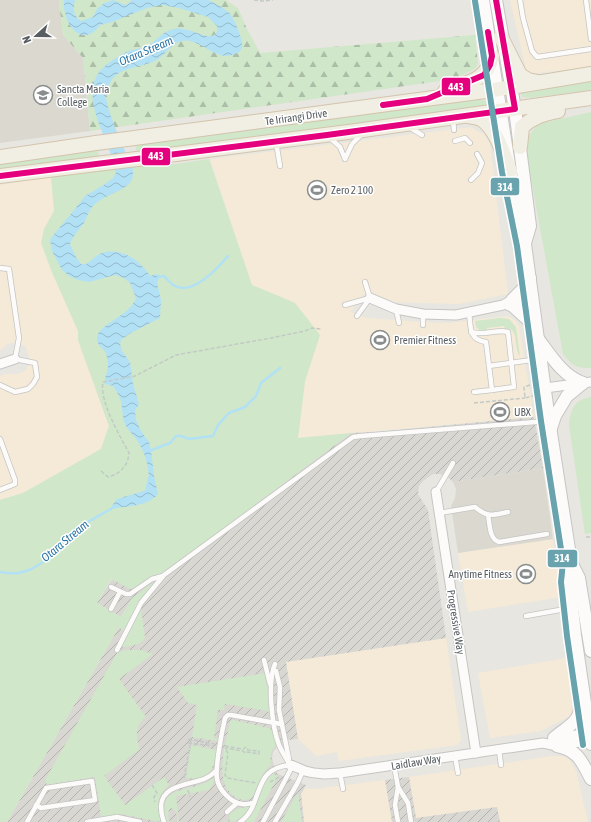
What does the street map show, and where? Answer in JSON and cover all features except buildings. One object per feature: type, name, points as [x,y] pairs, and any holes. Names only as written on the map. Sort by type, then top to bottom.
[{"type":"main road","points":[[483,0],[492,56],[503,88],[515,109],[530,226],[525,244]]},
{"type":"main road","points":[[496,0],[501,37],[503,88],[500,111],[514,195],[525,244],[550,425],[572,562],[570,581],[575,635],[590,738]]},
{"type":"main road","points":[[501,37],[520,75],[528,80],[540,82]]},
{"type":"main road","points":[[427,99],[484,75],[490,65],[492,56]]},
{"type":"main road","name":"Te Irirangi Drive","points":[[0,157],[427,99],[591,74]]},
{"type":"main road","name":"Te Irirangi Drive","points":[[0,176],[405,124],[453,124],[466,116],[591,98]]},
{"type":"main road","points":[[520,147],[522,127],[534,118],[542,114],[591,102]]},
{"type":"main road","points":[[466,116],[480,118],[488,126],[497,139],[510,171]]},
{"type":"main road","points":[[530,278],[510,304],[537,333],[560,368],[575,380],[587,382]]},
{"type":"main road","points":[[550,425],[567,396],[587,382]]},
{"type":"main road","points":[[572,562],[580,578],[591,651]]},
{"type":"main road","points":[[582,689],[581,712],[579,717],[555,742],[572,750],[578,756],[591,779]]},
{"type":"street","points":[[370,298],[396,309],[423,314],[456,315],[532,300]]},
{"type":"street","points":[[0,364],[15,359]]},
{"type":"street","points":[[545,388],[587,382]]},
{"type":"street","name":"Progressive Way","points":[[436,492],[476,753]]},
{"type":"street","name":"Laidlaw Way","points":[[291,765],[303,770],[324,775],[340,774],[542,743],[590,738]]},
{"type":"lane","points":[[520,0],[523,18],[532,51],[537,57],[591,50]]},
{"type":"lane","points":[[586,0],[591,39]]},
{"type":"lane","points":[[405,124],[422,134]]},
{"type":"lane","points":[[327,135],[340,147],[345,159],[352,144],[366,130]]},
{"type":"lane","points":[[455,141],[465,138],[470,143]]},
{"type":"lane","points":[[276,141],[280,166]]},
{"type":"lane","points":[[471,180],[478,173],[482,163],[477,154]]},
{"type":"lane","points":[[497,193],[514,195]]},
{"type":"lane","points":[[0,268],[9,269],[19,338],[15,359],[35,363],[37,377],[28,389],[15,392],[0,385]]},
{"type":"lane","points":[[365,282],[370,298]]},
{"type":"lane","points":[[345,305],[370,298]]},
{"type":"lane","points":[[357,316],[370,298]]},
{"type":"lane","points":[[396,309],[399,323]]},
{"type":"lane","points":[[469,312],[471,332],[474,338],[486,342],[492,390]]},
{"type":"lane","points":[[423,314],[423,325]]},
{"type":"lane","points":[[471,332],[477,334],[506,331],[509,335],[514,387],[474,392]]},
{"type":"lane","points":[[489,366],[541,359]]},
{"type":"lane","points":[[117,650],[141,603],[164,575],[353,437],[550,425]]},
{"type":"lane","points":[[0,439],[15,480],[15,484],[0,490]]},
{"type":"lane","points":[[436,492],[453,463]]},
{"type":"lane","points":[[439,513],[475,507],[488,515],[508,512]]},
{"type":"lane","points":[[488,515],[492,537],[499,542],[547,534]]},
{"type":"lane","points":[[111,587],[126,594],[133,593],[152,579],[164,575]]},
{"type":"lane","points":[[111,609],[120,592]]},
{"type":"lane","points":[[526,616],[573,608]]},
{"type":"lane","points":[[264,660],[271,686]]},
{"type":"lane","points":[[275,664],[272,672],[271,686],[274,723],[279,744],[291,765]]},
{"type":"lane","points":[[263,822],[291,765],[281,724],[278,705],[280,687],[276,671]]},
{"type":"lane","points":[[254,803],[237,803],[219,787],[217,770],[226,716],[228,715],[281,724]]},
{"type":"lane","points":[[499,750],[501,765]]},
{"type":"lane","points":[[455,756],[458,773]]},
{"type":"lane","points":[[240,822],[247,817],[266,774],[272,769],[280,766],[291,765]]},
{"type":"lane","points":[[394,765],[398,787],[395,805],[398,822]]},
{"type":"lane","points":[[164,822],[161,809],[164,796],[169,791],[211,776],[217,770]]},
{"type":"lane","points":[[275,822],[297,784],[303,770]]},
{"type":"lane","points":[[340,774],[343,790]]},
{"type":"lane","points":[[27,822],[36,805],[46,788],[92,782],[94,800],[41,808],[36,805]]},
{"type":"lane","points":[[398,787],[408,803],[411,822]]},
{"type":"lane","points":[[227,812],[237,803]]},
{"type":"lane","points":[[87,822],[118,817],[140,822]]},
{"type":"path","points":[[254,0],[273,0]]},
{"type":"path","points":[[101,472],[103,475],[108,477],[114,475],[126,465],[128,458],[128,453],[114,425],[106,404],[102,388],[103,382],[132,377],[176,355],[272,338],[305,331],[312,328],[320,329]]},
{"type":"path","points":[[525,398],[524,387],[530,385]]},
{"type":"path","points":[[474,402],[533,396]]},
{"type":"path","points":[[586,538],[591,537]]},
{"type":"path","points":[[190,797],[184,778],[191,740]]},
{"type":"path","points":[[220,749],[227,750],[228,753],[225,775],[226,778],[253,784],[270,782],[279,777]]},
{"type":"shaded area","name":"Sancta Maria College","points":[[0,0],[60,0],[59,3],[63,35],[83,58],[90,131],[0,143]]},
{"type":"shaded area","points":[[510,0],[591,0],[591,67],[527,74]]},
{"type":"shaded area","points":[[472,127],[478,132],[484,134],[490,144],[508,294],[459,304],[388,302],[372,295],[363,295],[350,312],[367,318],[438,323],[508,316],[515,320],[519,326],[534,417],[298,438],[305,381],[320,335],[295,303],[252,285],[210,159]]},
{"type":"shaded area","points":[[51,176],[54,211],[44,229],[42,243],[51,270],[78,331],[78,340],[109,426],[101,449],[23,493],[0,500],[0,376],[24,372],[30,364],[26,347],[17,342],[8,344],[0,350],[0,185]]},
{"type":"shaded area","points":[[534,417],[543,468],[453,482],[449,478],[440,474],[433,474],[419,486],[418,494],[428,510],[446,638],[286,662],[298,739],[287,740],[287,744],[277,747],[273,752],[272,758],[275,770],[278,774],[306,785],[301,794],[304,822],[7,822],[119,627],[124,631],[132,598],[121,617],[97,603],[112,579],[131,589],[151,577],[168,570],[351,433],[377,432]]},
{"type":"shaded area","points":[[543,468],[553,539],[458,553],[451,506],[455,498],[456,489],[453,482]]},
{"type":"shaded area","points":[[553,539],[562,597],[468,612],[458,553]]},
{"type":"shaded area","points":[[446,638],[461,740],[457,745],[339,761],[337,752],[316,756],[298,739],[286,662]]},
{"type":"shaded area","points":[[566,658],[573,706],[570,716],[541,731],[490,738],[478,673]]},
{"type":"shaded area","points":[[552,756],[564,756],[570,760],[576,771],[588,822],[500,822],[497,807],[416,818],[409,777]]},
{"type":"shaded area","points":[[409,777],[416,818],[497,807],[500,822],[392,822],[385,780]]},
{"type":"shaded area","points":[[385,780],[392,822],[304,822],[301,794],[305,788],[314,789]]},
{"type":"green space","points":[[60,0],[226,0],[238,8],[260,53],[475,35],[478,64],[475,69],[454,79],[90,131],[83,58],[63,35],[59,3]]},
{"type":"green space","points":[[591,78],[591,90],[531,98],[522,97],[520,90]]},
{"type":"green space","points":[[478,100],[488,101],[489,107],[138,154],[134,143]]},
{"type":"green space","points":[[591,112],[591,368],[581,368],[575,366],[563,354],[526,151],[527,138],[538,124]]},
{"type":"green space","points":[[96,147],[100,159],[74,163],[41,163],[0,168],[0,161]]},
{"type":"green space","points":[[209,159],[252,285],[295,303],[320,335],[305,381],[298,438],[351,433],[168,570],[151,577],[135,589],[131,589],[111,579],[97,603],[121,617],[132,598],[155,581],[156,583],[124,631],[119,627],[7,822],[0,822],[0,500],[23,493],[101,449],[109,426],[78,340],[78,331],[51,270],[41,243],[44,229],[54,211],[51,176],[132,166],[175,164]]},
{"type":"green space","points":[[500,318],[509,319],[516,327],[520,356],[513,331],[510,329],[505,329],[504,326],[487,328],[487,331],[482,332],[476,327],[475,321]]},
{"type":"green space","points":[[591,397],[591,533],[585,534],[569,425],[570,415],[574,406],[581,400]]},
{"type":"green space","points":[[141,609],[145,638],[141,643],[119,648]]},
{"type":"green space","points":[[125,650],[140,650],[153,654],[119,679],[146,717],[142,720],[137,732],[137,740],[140,749],[104,776],[125,805],[164,777],[169,785],[162,794],[158,806],[161,822],[121,814],[101,817],[95,777],[47,785],[45,780],[117,653]]},
{"type":"green space","points":[[265,673],[272,718],[269,718],[268,711],[225,704],[224,710],[218,710],[214,738],[218,739],[218,741],[192,737],[197,705],[188,703],[177,687]]},
{"type":"green space","points":[[233,720],[269,728],[273,732],[276,745],[271,754],[271,764],[263,774],[252,798],[247,800],[241,800],[234,796],[224,781],[222,772],[224,751],[230,722]]},
{"type":"green space","points":[[191,745],[217,750],[214,763],[209,773],[200,778],[186,778]]},
{"type":"green space","points":[[273,774],[278,776],[254,822],[244,822],[253,813],[263,786]]},
{"type":"green space","points":[[213,778],[214,780],[212,786],[209,790],[176,796],[179,822],[177,822],[176,812],[171,808],[169,809],[168,817],[170,822],[167,822],[164,811],[165,803],[168,797],[181,790],[205,783]]},
{"type":"green space","points":[[298,792],[302,822],[281,822]]},
{"type":"green space","points":[[249,806],[250,808],[237,820],[230,822],[220,822],[230,821],[229,814],[237,809]]},
{"type":"water","points":[[64,0],[75,0],[74,12],[76,17],[81,21],[93,17],[97,9],[104,3],[113,0],[126,5],[132,0],[208,0],[217,4],[230,14],[239,31],[242,41],[242,48],[238,53],[227,56],[216,54],[190,41],[180,42],[172,46],[158,59],[118,74],[113,78],[106,92],[106,98],[111,116],[133,169],[132,178],[129,184],[124,188],[103,198],[92,207],[84,223],[70,244],[81,264],[86,264],[102,253],[116,252],[129,256],[141,265],[150,276],[157,274],[160,276],[157,283],[161,300],[160,318],[129,334],[121,340],[120,344],[122,351],[130,362],[133,384],[139,404],[135,411],[136,420],[141,431],[149,442],[158,494],[148,502],[109,510],[117,499],[147,490],[149,478],[143,450],[125,424],[122,405],[118,394],[113,386],[105,384],[108,368],[107,358],[106,353],[97,340],[99,332],[128,310],[136,298],[130,283],[124,278],[115,275],[89,282],[78,280],[69,276],[62,270],[52,251],[50,240],[85,196],[105,184],[113,178],[116,173],[95,113],[93,98],[94,84],[100,71],[123,54],[152,44],[169,30],[184,29],[212,36],[217,32],[217,26],[208,17],[179,8],[162,5],[147,8],[112,22],[100,25],[93,32],[86,35],[80,34],[74,30],[66,17]]},
{"type":"waterway","points":[[158,277],[164,276],[173,285],[180,288],[196,285],[211,274],[228,256]]},
{"type":"waterway","points":[[149,451],[170,443],[176,436],[189,439],[213,436],[218,425],[229,413],[245,407],[256,396],[261,383],[280,368]]},
{"type":"waterway","name":"Otara Stream","points":[[146,492],[149,478]]},
{"type":"waterway","name":"Otara Stream","points":[[0,572],[16,573],[27,571],[35,567],[49,557],[78,528],[111,509]]},
{"type":"transit line","name":"443","points":[[0,176],[327,135],[515,109],[496,0]]},
{"type":"transit line","name":"314","points":[[475,1],[502,172],[517,246],[541,421],[563,562],[561,582],[567,636],[583,745]]},
{"type":"transit line","name":"443","points":[[383,105],[427,99],[484,75],[490,65],[492,56],[488,32]]},
{"type":"place","name":"Sancta Maria College","points":[[43,95]]},
{"type":"place","name":"Zero 2 100","points":[[317,190]]},
{"type":"place","name":"Premier Fitness","points":[[380,340]]},
{"type":"place","name":"UBX","points":[[500,412]]},
{"type":"place","name":"Anytime Fitness","points":[[526,574]]}]
